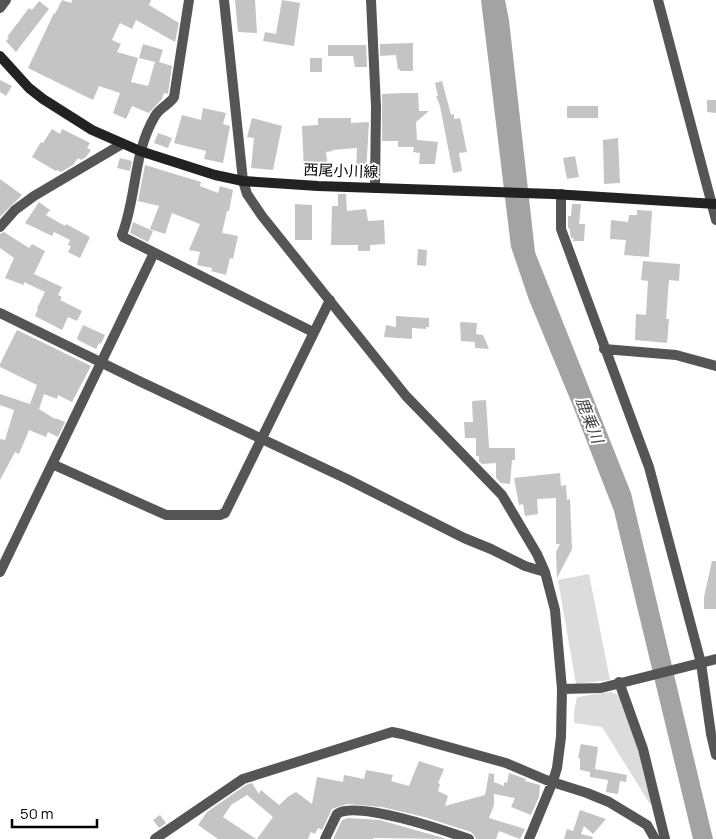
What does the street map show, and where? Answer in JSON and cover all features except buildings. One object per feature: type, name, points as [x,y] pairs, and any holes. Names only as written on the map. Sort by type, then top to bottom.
[{"type":"main road","name":"西尾小川線","points":[[0,56],[29,88],[92,130],[140,151],[201,172],[243,180],[318,186],[557,194],[714,204]]},
{"type":"street","points":[[0,8],[6,0]]},
{"type":"street","points":[[188,0],[174,97],[171,102],[154,116],[140,151],[128,219],[122,235],[154,253],[313,332]]},
{"type":"street","points":[[224,0],[243,180],[247,194],[262,216],[406,396],[502,495],[537,554],[545,572],[555,610],[562,689],[561,737],[557,768],[553,781],[529,839]]},
{"type":"street","points":[[371,0],[376,107],[375,188]]},
{"type":"street","points":[[658,0],[714,204],[716,220]]},
{"type":"street","points":[[0,227],[15,210],[34,196],[122,144]]},
{"type":"street","points":[[557,194],[561,229],[649,467],[716,755]]},
{"type":"street","points":[[0,572],[154,253]]},
{"type":"street","points":[[52,464],[166,516],[220,515],[228,510],[330,300]]},
{"type":"street","points":[[0,312],[101,363],[347,479],[464,538],[525,566],[545,572]]},
{"type":"street","points":[[604,349],[676,354],[716,366]]},
{"type":"street","points":[[562,689],[601,688],[716,660]]},
{"type":"street","points":[[624,681],[665,839]]},
{"type":"street","points":[[155,839],[243,779],[392,732],[506,763],[608,802],[647,825],[655,839]]},
{"type":"street","points":[[325,839],[336,814],[344,811],[371,812],[408,820],[469,839]]},
{"type":"shaded area","points":[[589,574],[610,680],[576,684],[558,580]]},
{"type":"shaded area","points":[[611,692],[618,695],[638,748],[652,803],[650,804],[602,727],[574,723],[577,697]]},
{"type":"water","name":"鹿乗川","points":[[481,0],[505,0],[509,20],[535,252],[631,493],[713,839],[693,839],[614,511],[529,300],[511,247]]}]
